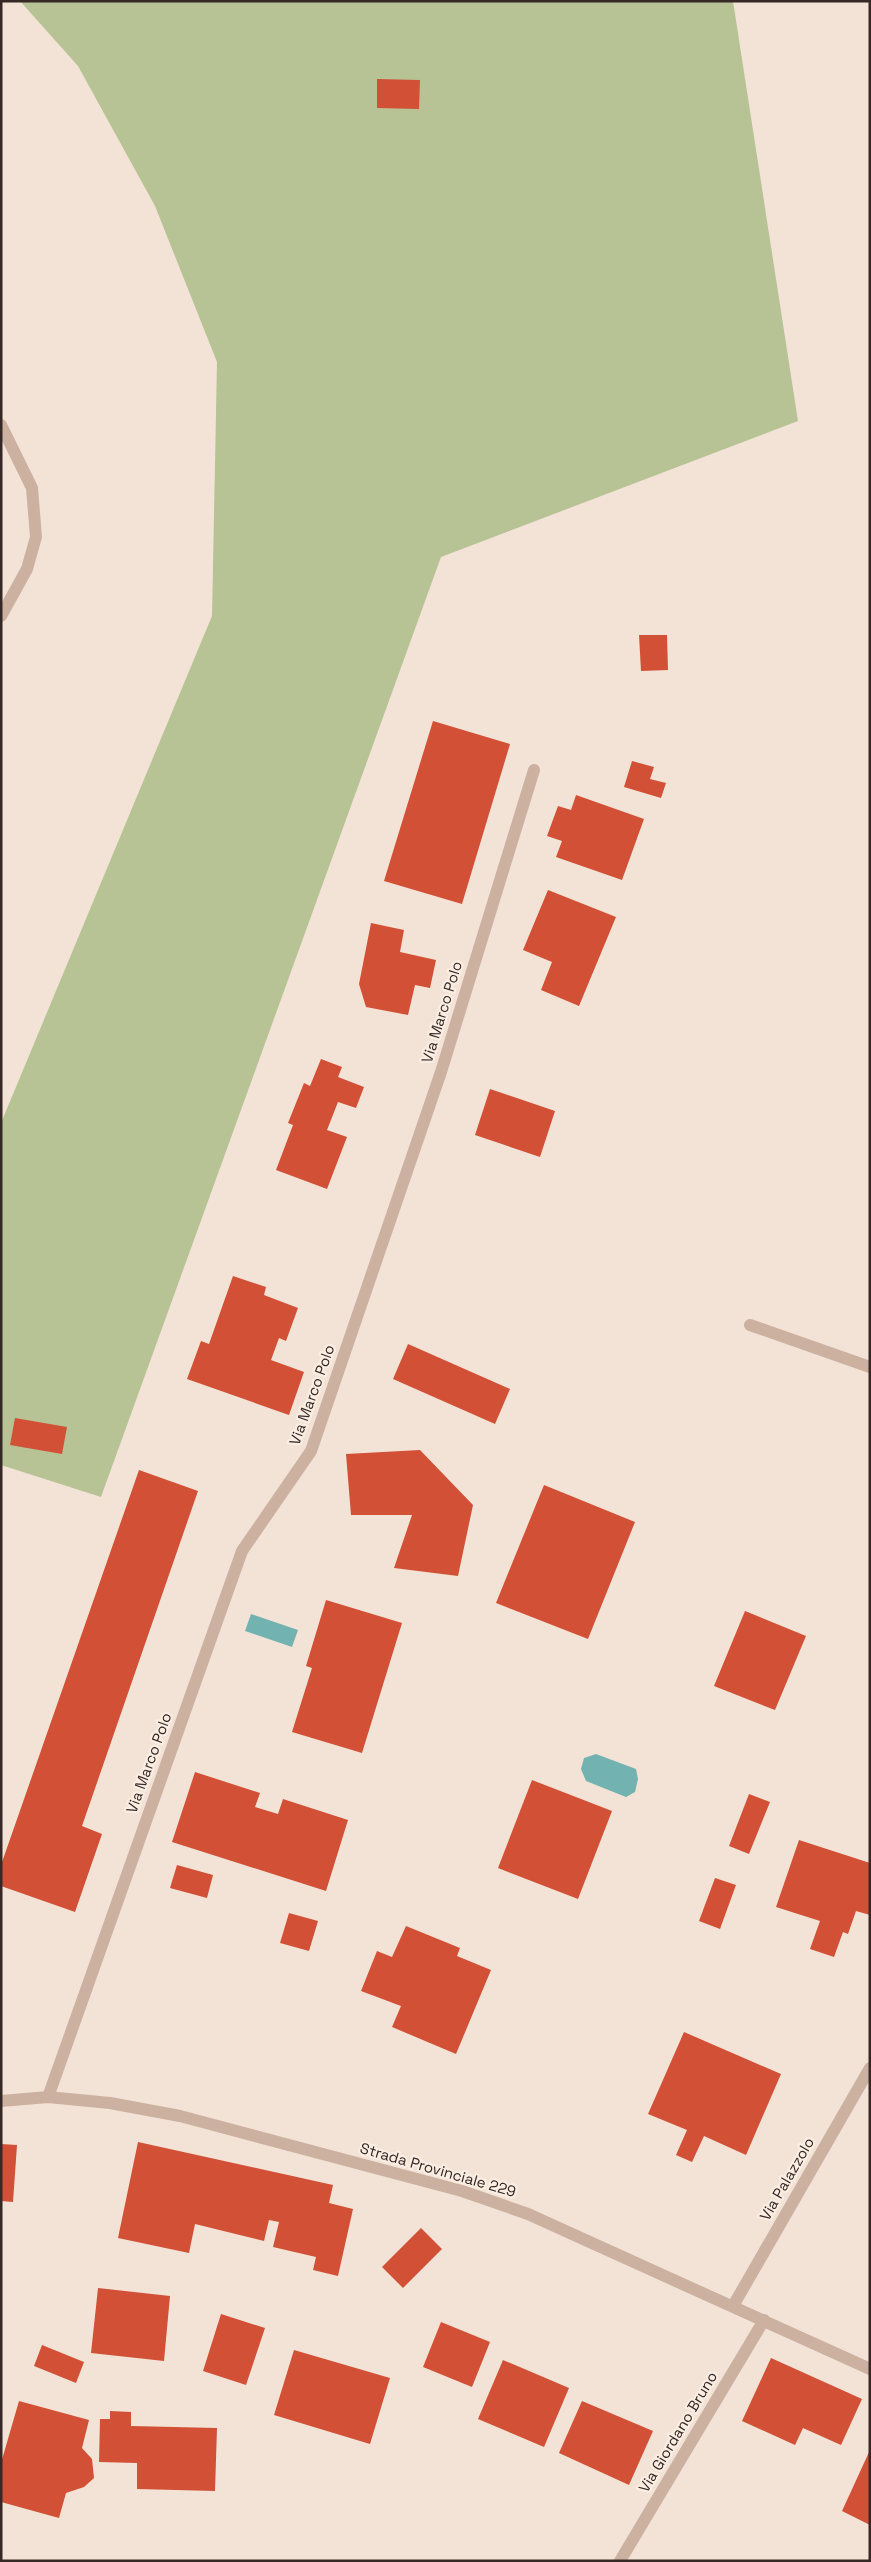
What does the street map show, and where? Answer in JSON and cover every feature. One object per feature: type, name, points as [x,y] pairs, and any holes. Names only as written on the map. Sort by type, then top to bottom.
[{"type":"street","points":[[1,424],[32,488],[36,537],[27,569],[1,616]]},
{"type":"street","name":"Via Marco Polo","points":[[48,2096],[242,1551],[311,1451],[441,1072],[534,770]]},
{"type":"street","points":[[750,1325],[870,1367]]},
{"type":"street","name":"Via Palazzolo","points":[[733,2306],[870,2068]]},
{"type":"street","name":"Strada Provinciale 229","points":[[1,2101],[48,2096],[110,2103],[180,2116],[462,2191],[528,2214],[870,2369]]},
{"type":"street","name":"Via Giordano Bruno","points":[[620,2561],[764,2320]]},
{"type":"green space","points":[[20,1],[733,1],[798,421],[441,557],[101,1497],[1,1465],[1,1123],[212,616],[217,362],[155,206],[78,66]]},
{"type":"water","points":[[251,1614],[298,1630],[292,1647],[245,1631]]},
{"type":"water","points":[[596,1754],[636,1769],[638,1779],[635,1792],[626,1797],[586,1781],[581,1769],[584,1758]]},
{"type":"building","points":[[377,79],[420,80],[419,109],[377,108]]},
{"type":"building","points":[[639,635],[667,635],[668,670],[641,671]]},
{"type":"building","points":[[433,721],[510,744],[462,904],[384,881]]},
{"type":"building","points":[[632,761],[654,767],[650,779],[666,783],[661,798],[624,787]]},
{"type":"building","points":[[576,795],[644,819],[622,880],[556,857],[562,841],[547,836],[558,806],[571,810]]},
{"type":"building","points":[[548,890],[616,917],[579,1006],[541,990],[552,962],[523,950]]},
{"type":"building","points":[[371,923],[404,930],[400,952],[436,960],[430,988],[415,985],[408,1015],[366,1007],[359,984]]},
{"type":"building","points":[[321,1059],[342,1067],[338,1077],[364,1087],[356,1108],[338,1102],[327,1130],[347,1137],[327,1189],[276,1170],[293,1125],[288,1123],[304,1083],[310,1086]]},
{"type":"building","points":[[490,1089],[555,1111],[540,1157],[475,1135]]},
{"type":"building","points":[[233,1276],[266,1287],[264,1295],[298,1308],[286,1341],[279,1338],[271,1360],[304,1372],[289,1415],[187,1379],[201,1341],[209,1344]]},
{"type":"building","points":[[408,1344],[510,1389],[495,1424],[393,1379]]},
{"type":"building","points":[[15,1418],[67,1427],[62,1454],[10,1445]]},
{"type":"building","points":[[420,1450],[473,1505],[458,1576],[394,1568],[412,1515],[351,1515],[346,1454]]},
{"type":"building","points":[[139,1470],[198,1491],[82,1826],[102,1834],[75,1912],[1,1886],[1,1865]]},
{"type":"building","points":[[544,1485],[635,1522],[588,1639],[496,1603]]},
{"type":"building","points":[[326,1600],[402,1623],[362,1753],[292,1732],[312,1668],[306,1666]]},
{"type":"building","points":[[745,1611],[806,1636],[775,1710],[714,1686]]},
{"type":"building","points":[[195,1772],[260,1793],[255,1807],[278,1814],[283,1799],[348,1820],[326,1891],[172,1842]]},
{"type":"building","points":[[532,1780],[612,1811],[578,1899],[498,1868]]},
{"type":"building","points":[[749,1794],[770,1802],[749,1854],[729,1846]]},
{"type":"building","points":[[799,1840],[870,1863],[870,1915],[856,1911],[848,1934],[843,1932],[834,1957],[810,1949],[820,1921],[776,1907]]},
{"type":"building","points":[[177,1865],[213,1875],[207,1898],[170,1888]]},
{"type":"building","points":[[715,1878],[736,1885],[720,1929],[699,1921]]},
{"type":"building","points":[[289,1913],[318,1921],[309,1951],[280,1943]]},
{"type":"building","points":[[406,1926],[460,1948],[457,1956],[491,1970],[456,2054],[392,2027],[401,2006],[361,1991],[377,1951],[392,1957]]},
{"type":"building","points":[[684,2032],[781,2074],[746,2155],[704,2136],[692,2162],[676,2155],[687,2130],[648,2114]]},
{"type":"building","points":[[138,2142],[333,2185],[329,2203],[353,2209],[338,2276],[313,2270],[316,2257],[273,2247],[279,2222],[269,2220],[264,2241],[195,2224],[189,2253],[118,2238]]},
{"type":"building","points":[[1,2144],[17,2145],[13,2202],[1,2201]]},
{"type":"building","points":[[421,2228],[442,2249],[403,2288],[382,2267]]},
{"type":"building","points":[[98,2288],[170,2296],[164,2361],[91,2353]]},
{"type":"building","points":[[221,2314],[265,2328],[246,2385],[203,2371]]},
{"type":"building","points":[[441,2322],[490,2342],[472,2387],[423,2367]]},
{"type":"building","points":[[42,2345],[84,2362],[76,2383],[34,2366]]},
{"type":"building","points":[[294,2350],[390,2378],[370,2444],[274,2415]]},
{"type":"building","points":[[771,2358],[862,2399],[841,2445],[803,2428],[795,2445],[742,2421]]},
{"type":"building","points":[[503,2360],[569,2388],[544,2447],[478,2419]]},
{"type":"building","points":[[19,2401],[89,2420],[82,2448],[92,2459],[94,2478],[84,2487],[66,2493],[59,2518],[1,2502],[1,2463]]},
{"type":"building","points":[[582,2401],[653,2431],[629,2485],[559,2453]]},
{"type":"building","points":[[110,2411],[131,2412],[131,2426],[217,2428],[215,2491],[137,2489],[137,2463],[99,2462],[100,2419],[110,2419]]},
{"type":"building","points":[[870,2450],[870,2525],[842,2511]]}]
